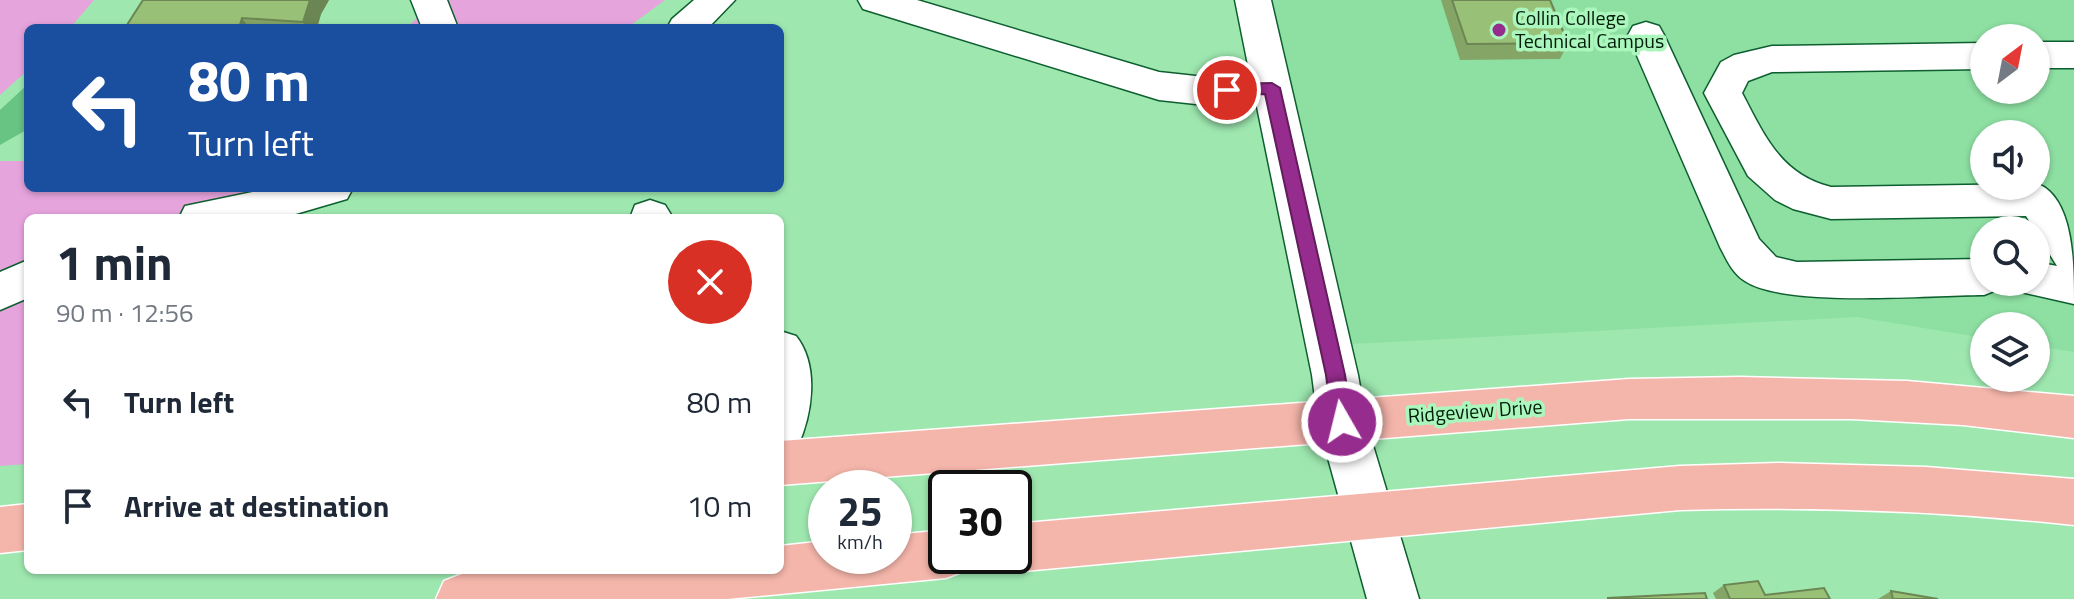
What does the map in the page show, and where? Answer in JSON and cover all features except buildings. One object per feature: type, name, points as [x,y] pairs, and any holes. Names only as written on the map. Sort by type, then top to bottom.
[{"type":"main road","name":"Ridgeview Drive","points":[[784,463],[1629,399],[1739,395],[1926,401],[2074,417]]},
{"type":"main road","points":[[1032,546],[1680,488],[1777,484],[1948,489],[2074,502]]},
{"type":"main road","points":[[0,530],[24,527]]},
{"type":"main road","points":[[784,569],[928,556]]},
{"type":"main road","points":[[462,599],[734,574]]},
{"type":"street","points":[[429,0],[438,24]]},
{"type":"street","points":[[690,24],[717,0]]},
{"type":"street","points":[[876,0],[1159,86],[1205,91],[1272,88]]},
{"type":"street","points":[[1253,0],[1335,375],[1342,422],[1393,599]]},
{"type":"street","points":[[1646,35],[1741,247],[1749,260],[1763,271],[1797,280],[1970,277]]},
{"type":"street","points":[[2050,55],[2074,55]]},
{"type":"street","points":[[1970,56],[1772,59],[1749,63],[1735,70],[1725,80],[1723,93],[1759,164],[1771,178],[1788,190],[1809,199],[1831,203],[2038,200],[2074,257]]},
{"type":"street","points":[[220,214],[319,192]]},
{"type":"street","points":[[0,292],[24,280]]},
{"type":"street","points":[[2050,282],[2074,286]]},
{"type":"street","points":[[784,355],[788,409],[784,421]]},
{"type":"shaded area","points":[[0,0],[94,0],[73,24],[24,24],[24,74],[0,95]]},
{"type":"shaded area","points":[[434,0],[665,0],[632,24],[411,24]]},
{"type":"shaded area","points":[[1259,0],[2074,0],[2074,352],[2050,348],[2050,312],[1970,312],[1970,336],[1857,317],[1314,346]]},
{"type":"shaded area","points":[[24,88],[24,131],[0,145],[0,110]]},
{"type":"shaded area","points":[[0,161],[24,161],[24,192],[261,192],[261,214],[24,214],[24,464],[0,466]]},
{"type":"place","name":"Collin College Technical Campus","points":[[1499,30]]},
{"type":"route","points":[[1227,90],[1272,88],[1335,375],[1342,422]]}]
